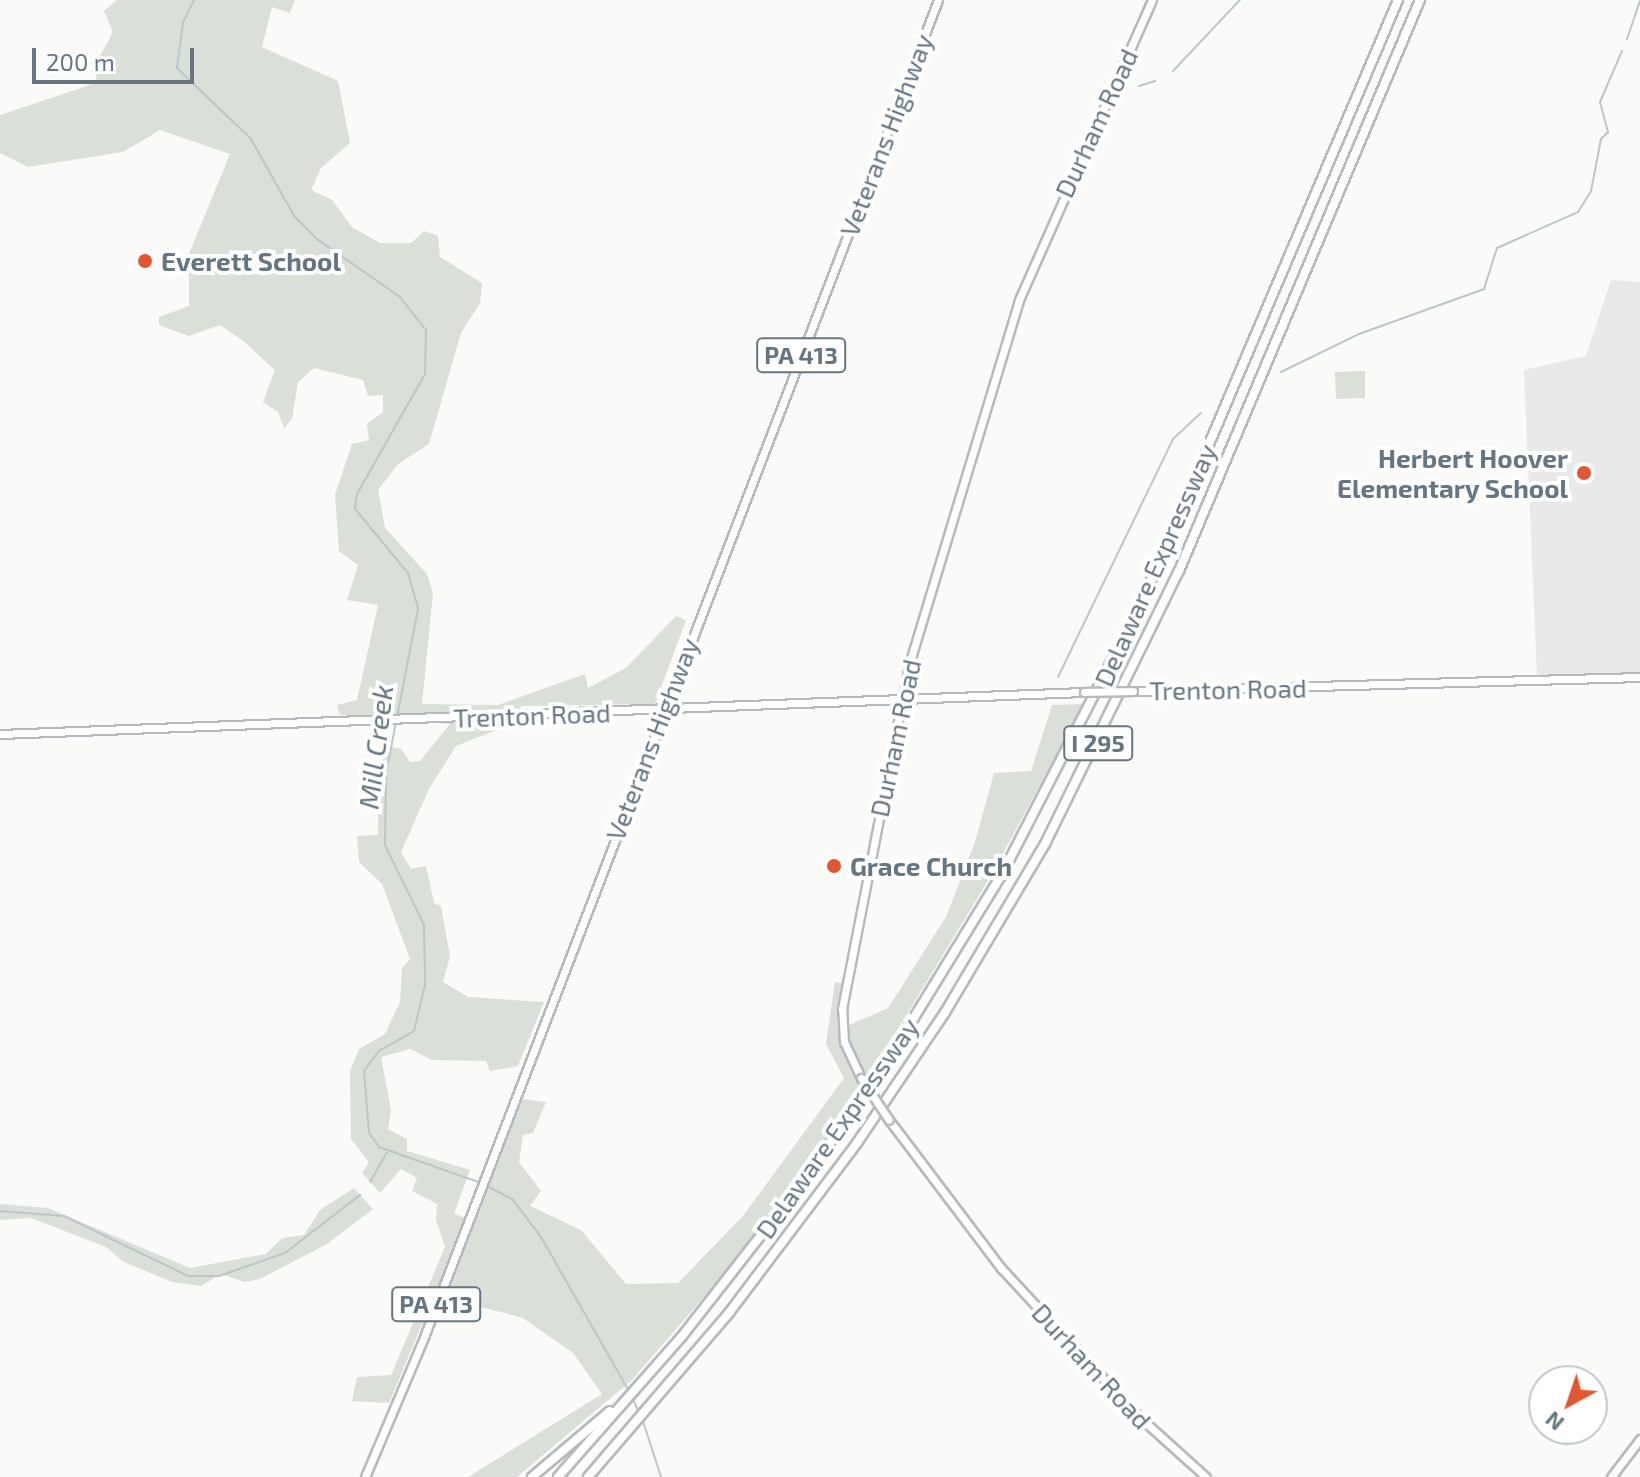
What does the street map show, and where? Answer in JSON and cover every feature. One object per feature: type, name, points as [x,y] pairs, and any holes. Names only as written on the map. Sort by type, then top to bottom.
[{"type":"highway","name":"Delaware Expressway","points":[[624,1400],[651,1372],[753,1248],[860,1100],[967,935],[1046,796],[1141,604],[1398,0]]},
{"type":"highway","name":"Delaware Expressway","points":[[590,1477],[768,1264],[857,1143],[958,991],[1056,823],[1179,571],[1420,0]]},
{"type":"highway","points":[[532,1477],[624,1400]]},
{"type":"highway","points":[[558,1477],[624,1400]]},
{"type":"main road","name":"Veterans Highway","points":[[365,1477],[938,0]]},
{"type":"main road","name":"Durham Road","points":[[1152,0],[1019,300],[901,701],[842,1009],[844,1042],[861,1078],[990,1256],[1130,1407],[1206,1477]]},
{"type":"main road","name":"Trenton Road","points":[[0,734],[1084,692],[1640,677]]},
{"type":"main road","points":[[1611,1477],[1640,1439]]},
{"type":"shaded area","points":[[117,0],[295,0],[290,13],[272,7],[262,47],[338,81],[350,143],[321,168],[311,190],[332,200],[352,227],[380,243],[411,243],[424,231],[438,236],[440,257],[482,283],[480,303],[461,333],[429,444],[398,464],[378,490],[385,528],[427,574],[433,593],[422,704],[498,705],[585,674],[588,688],[626,668],[676,616],[686,620],[655,704],[521,706],[517,722],[456,746],[429,789],[401,852],[411,869],[426,866],[434,903],[441,906],[450,956],[443,982],[468,997],[544,1002],[518,1066],[490,1071],[486,1061],[432,1060],[410,1049],[381,1057],[391,1110],[388,1129],[407,1139],[407,1151],[470,1170],[454,1214],[475,1221],[522,1099],[546,1102],[533,1133],[523,1135],[519,1162],[541,1191],[530,1206],[581,1230],[626,1284],[678,1283],[743,1216],[844,1078],[826,1044],[835,982],[842,983],[838,1030],[888,1008],[946,917],[975,842],[994,773],[1031,771],[1052,705],[1084,704],[989,879],[870,1075],[734,1262],[632,1380],[517,1477],[468,1477],[602,1394],[573,1353],[523,1318],[447,1298],[425,1317],[389,1403],[352,1401],[357,1377],[391,1375],[445,1247],[436,1220],[437,1204],[412,1191],[417,1178],[401,1169],[380,1193],[362,1173],[369,1162],[351,1139],[350,1071],[359,1049],[385,1034],[400,1002],[402,968],[410,959],[382,884],[359,862],[357,836],[378,835],[379,773],[386,746],[401,749],[410,762],[420,761],[450,724],[340,715],[337,705],[357,700],[378,605],[347,600],[358,565],[339,551],[335,495],[352,444],[369,440],[367,424],[383,412],[383,395],[368,396],[363,380],[314,368],[298,382],[292,419],[284,428],[278,412],[263,402],[275,370],[242,340],[220,325],[189,336],[159,325],[159,317],[189,306],[189,254],[230,154],[160,130],[123,152],[28,167],[0,153],[0,115],[96,83],[97,62],[113,32],[104,11]]},
{"type":"shaded area","name":"Herbert Hoover Elementary School","points":[[1611,280],[1640,282],[1640,673],[1537,677],[1524,370],[1586,356]]},
{"type":"shaded area","points":[[1365,371],[1365,398],[1336,399],[1335,372]]},
{"type":"shaded area","points":[[354,1188],[373,1209],[327,1244],[260,1279],[245,1282],[221,1274],[201,1286],[172,1282],[124,1262],[106,1247],[31,1218],[0,1220],[0,1204],[48,1208],[190,1268],[266,1254],[282,1238],[304,1235],[320,1210]]},
{"type":"waterway","name":"Mill Creek","points":[[194,0],[183,23],[177,68],[251,139],[294,216],[317,239],[400,297],[426,330],[425,374],[357,494],[355,509],[408,573],[418,609],[386,773],[385,845],[424,925],[425,985],[414,1031],[379,1051],[364,1071],[369,1133],[379,1147],[481,1183]]},
{"type":"waterway","points":[[1173,71],[1240,0]]},
{"type":"waterway","points":[[1627,39],[1640,1]]},
{"type":"waterway","points":[[1281,372],[1359,334],[1484,289],[1497,248],[1578,212],[1591,191],[1601,139],[1608,132],[1600,102],[1622,51]]},
{"type":"waterway","points":[[1139,86],[1155,81]]},
{"type":"waterway","points":[[1058,677],[1173,439],[1201,413]]},
{"type":"waterway","points":[[370,1182],[387,1152]]},
{"type":"waterway","name":"Mill Creek","points":[[487,1186],[513,1200],[541,1237],[629,1391]]},
{"type":"waterway","points":[[0,1211],[64,1216],[188,1276],[219,1276],[285,1253],[360,1195]]},
{"type":"waterway","name":"Mill Creek","points":[[632,1397],[639,1413]]},
{"type":"waterway","name":"Mill Creek","points":[[642,1418],[661,1477]]},
{"type":"place","name":"Everett School","points":[[145,261]]},
{"type":"place","name":"Herbert Hoover Elementary School","points":[[1584,473]]},
{"type":"place","name":"Grace Church","points":[[834,866]]}]
